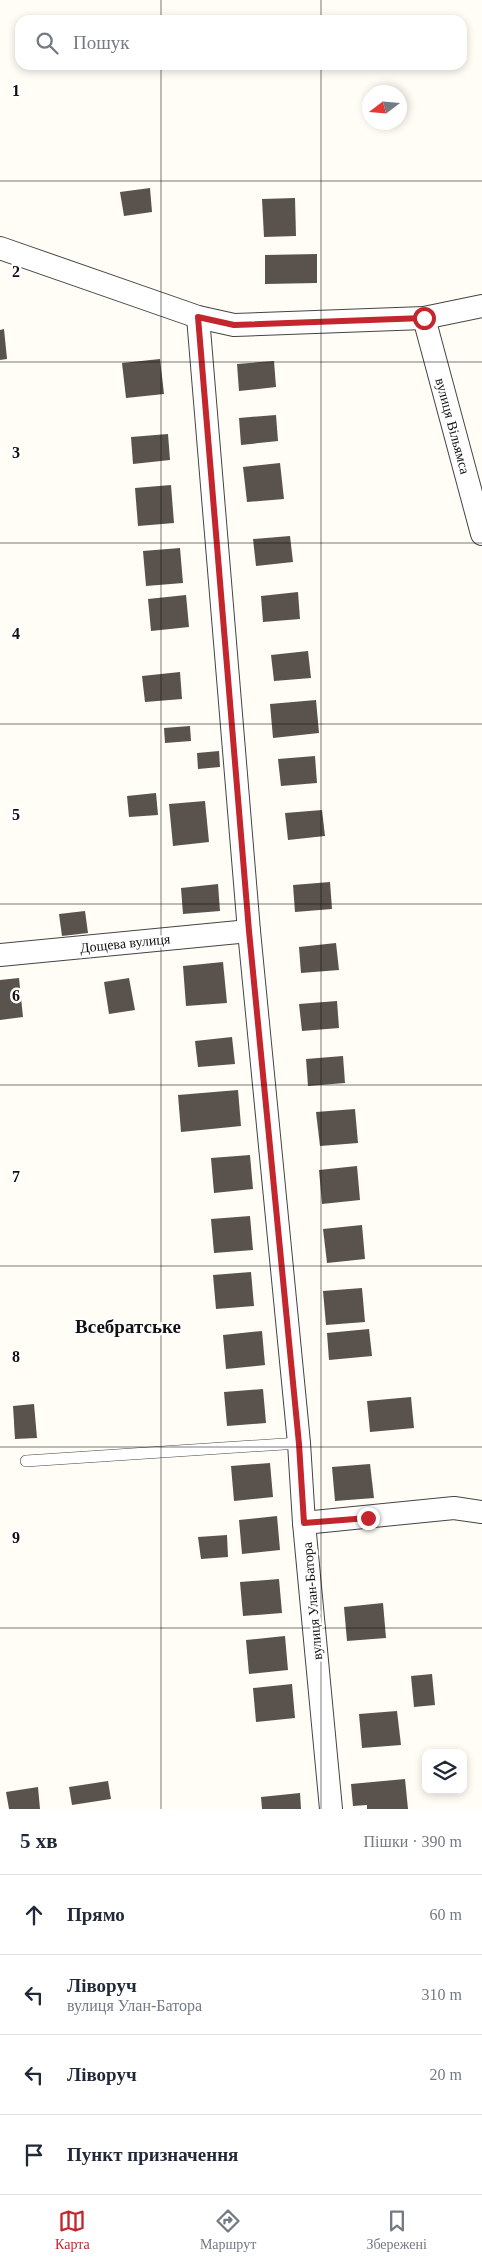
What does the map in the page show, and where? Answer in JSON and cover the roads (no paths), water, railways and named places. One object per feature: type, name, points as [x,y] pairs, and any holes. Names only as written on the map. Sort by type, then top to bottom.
[{"type":"street","points":[[0,248],[198,317],[234,325],[424,318],[482,306]]},
{"type":"street","name":"вулиця Улан-Батора","points":[[198,317],[249,931],[299,1444],[304,1523],[331,1809]]},
{"type":"street","name":"вулиця Вільямса","points":[[424,318],[482,534]]},
{"type":"street","name":"Дощева вулиця","points":[[0,955],[249,931]]},
{"type":"street","points":[[304,1523],[454,1508],[482,1512]]},
{"type":"lane","points":[[26,1461],[299,1444]]},
{"type":"district","name":"Всебратське","points":[[128,1326]]}]
